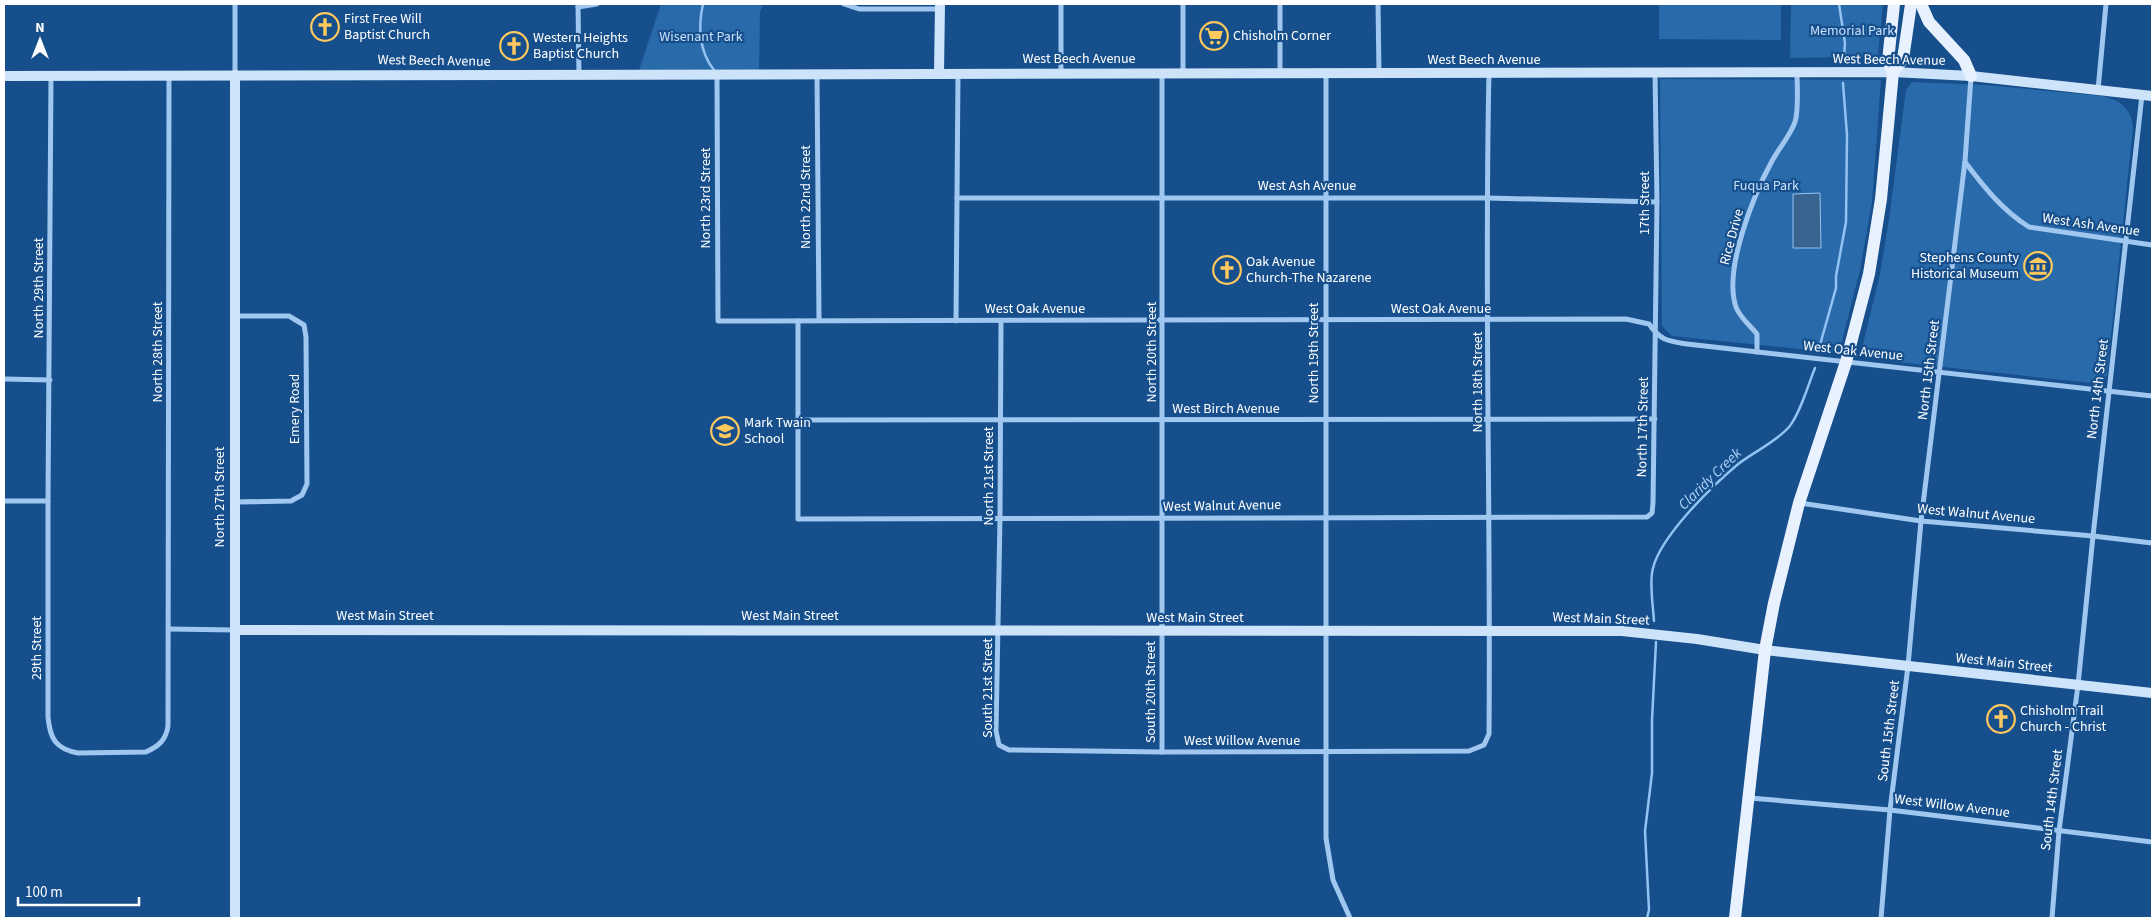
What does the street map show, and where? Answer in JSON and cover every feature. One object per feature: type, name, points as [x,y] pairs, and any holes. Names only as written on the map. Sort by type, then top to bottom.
[{"type":"main road","points":[[1735,918],[1765,650],[1780,575],[1799,503],[1846,362],[1868,274],[1877,224],[1894,4]]},
{"type":"main road","points":[[1890,67],[1903,59],[1911,4]]},
{"type":"main road","points":[[1921,4],[1929,22],[1964,60],[1971,76]]},
{"type":"street","points":[[235,4],[235,75]]},
{"type":"street","points":[[579,76],[578,5],[598,4]]},
{"type":"street","points":[[844,4],[859,10],[940,6],[939,74]]},
{"type":"street","points":[[1061,4],[1061,73]]},
{"type":"street","points":[[1183,4],[1183,74]]},
{"type":"street","points":[[1280,4],[1280,74]]},
{"type":"street","points":[[1378,4],[1379,73]]},
{"type":"street","points":[[2098,90],[2106,4]]},
{"type":"street","name":"West Beech Avenue","points":[[4,76],[1797,72],[1890,67],[2147,95]]},
{"type":"street","name":"17th Street","points":[[1655,72],[1657,202],[1656,334]]},
{"type":"street","name":"Rice Drive","points":[[1757,352],[1757,334],[1743,319],[1736,307],[1734,278],[1736,256],[1758,190],[1772,161],[1796,121],[1797,72]]},
{"type":"street","name":"North 20th Street","points":[[1162,73],[1163,631]]},
{"type":"street","name":"North 18th Street","points":[[1484,745],[1489,734],[1490,631],[1487,198],[1489,73]]},
{"type":"street","name":"North 23rd Street","points":[[717,74],[718,321]]},
{"type":"street","name":"North 22nd Street","points":[[817,74],[818,320]]},
{"type":"street","points":[[956,321],[958,74]]},
{"type":"street","name":"North 19th Street","points":[[1326,74],[1326,838],[1332,880],[1350,918]]},
{"type":"street","name":"North 28th Street","points":[[104,752],[146,752],[166,738],[168,726],[169,75]]},
{"type":"street","name":"North 27th Street","points":[[235,75],[235,918]]},
{"type":"street","name":"North 29th Street","points":[[48,501],[51,76]]},
{"type":"street","name":"North 15th Street","points":[[1908,666],[1921,521],[1965,161],[1971,76]]},
{"type":"street","name":"North 14th Street","points":[[2078,685],[2092,536],[2126,241],[2147,95]]},
{"type":"street","name":"West Ash Avenue","points":[[1965,161],[1992,196],[2013,217],[2029,227],[2152,245]]},
{"type":"street","name":"West Ash Avenue","points":[[957,198],[1487,198],[1657,202]]},
{"type":"street","name":"Emery Road","points":[[234,316],[289,316],[304,325],[307,390],[307,484],[302,495],[291,501],[234,502]]},
{"type":"street","name":"West Oak Avenue","points":[[718,321],[1626,319],[1649,324],[1656,334],[1665,340],[2152,396]]},
{"type":"street","points":[[797,420],[798,321]]},
{"type":"street","name":"North 21st Street","points":[[999,630],[1001,321]]},
{"type":"street","name":"North 17th Street","points":[[1647,517],[1652,513],[1653,502],[1656,334]]},
{"type":"street","points":[[4,379],[50,380]]},
{"type":"street","name":"West Birch Avenue","points":[[797,420],[1326,421],[1655,419]]},
{"type":"street","name":"West Walnut Avenue","points":[[797,420],[798,518],[1647,517]]},
{"type":"street","points":[[4,501],[48,501]]},
{"type":"street","name":"29th Street","points":[[48,501],[49,729],[56,743],[67,751],[78,753],[104,752]]},
{"type":"street","name":"West Walnut Avenue","points":[[1799,503],[1921,521],[2152,543]]},
{"type":"street","points":[[168,629],[235,630]]},
{"type":"street","name":"West Main Street","points":[[235,630],[1622,631],[1688,638],[1765,650],[2152,693]]},
{"type":"street","name":"South 21st Street","points":[[999,630],[996,731],[999,745]]},
{"type":"street","name":"South 20th Street","points":[[1162,752],[1163,631]]},
{"type":"street","name":"South 15th Street","points":[[1881,918],[1890,810],[1908,666]]},
{"type":"street","name":"South 14th Street","points":[[2052,918],[2059,831],[2078,685]]},
{"type":"street","name":"West Willow Avenue","points":[[999,745],[1009,750],[1162,752],[1469,751],[1484,745]]},
{"type":"street","name":"West Willow Avenue","points":[[1749,798],[1890,810],[2152,842]]},
{"type":"green space","name":"Wisenant Park","points":[[661,4],[763,4],[760,12],[759,70],[639,70]]},
{"type":"green space","points":[[1659,4],[1781,4],[1781,40],[1659,39]]},
{"type":"green space","name":"Memorial Park","points":[[1791,4],[1883,4],[1878,54],[1873,59],[1844,57],[1790,58]]},
{"type":"green space","name":"Fuqua Park","points":[[1660,79],[1881,80],[1872,202],[1860,270],[1839,353],[1672,336],[1662,326]]},
{"type":"green space","points":[[1912,82],[1985,85],[2102,96],[2124,106],[2130,116],[2133,128],[2107,375],[2100,384],[1897,362],[1873,358],[1861,352],[1880,274],[1906,90]]},
{"type":"shaded area","points":[[1820,193],[1821,248],[1793,248],[1793,194]]},
{"type":"waterway","points":[[703,4],[700,21],[701,39],[705,55],[714,70]]},
{"type":"waterway","name":"Claridy Creek","points":[[1839,4],[1845,43],[1844,57]]},
{"type":"waterway","name":"Claridy Creek","points":[[1820,345],[1836,288],[1836,276],[1846,222],[1847,135],[1843,83]]},
{"type":"waterway","name":"Claridy Creek","points":[[1654,621],[1651,587],[1652,573],[1658,555],[1666,542],[1688,513],[1726,474],[1743,460],[1777,438],[1789,427],[1800,407],[1815,368]]},
{"type":"waterway","name":"Claridy Creek","points":[[1647,918],[1649,910],[1645,831],[1652,773],[1652,720],[1656,642]]},
{"type":"place","name":"First Free Will Baptist Church","points":[[325,27]]},
{"type":"place","name":"Chisholm Corner","points":[[1214,36]]},
{"type":"place","name":"Western Heights Baptist Church","points":[[514,46]]},
{"type":"place","name":"Stephens County Historical Museum","points":[[2038,266]]},
{"type":"place","name":"Oak Avenue Church-The Nazarene","points":[[1227,270]]},
{"type":"place","name":"Mark Twain School","points":[[725,431]]},
{"type":"place","name":"Chisholm Trail Church - Christ","points":[[2001,719]]}]
